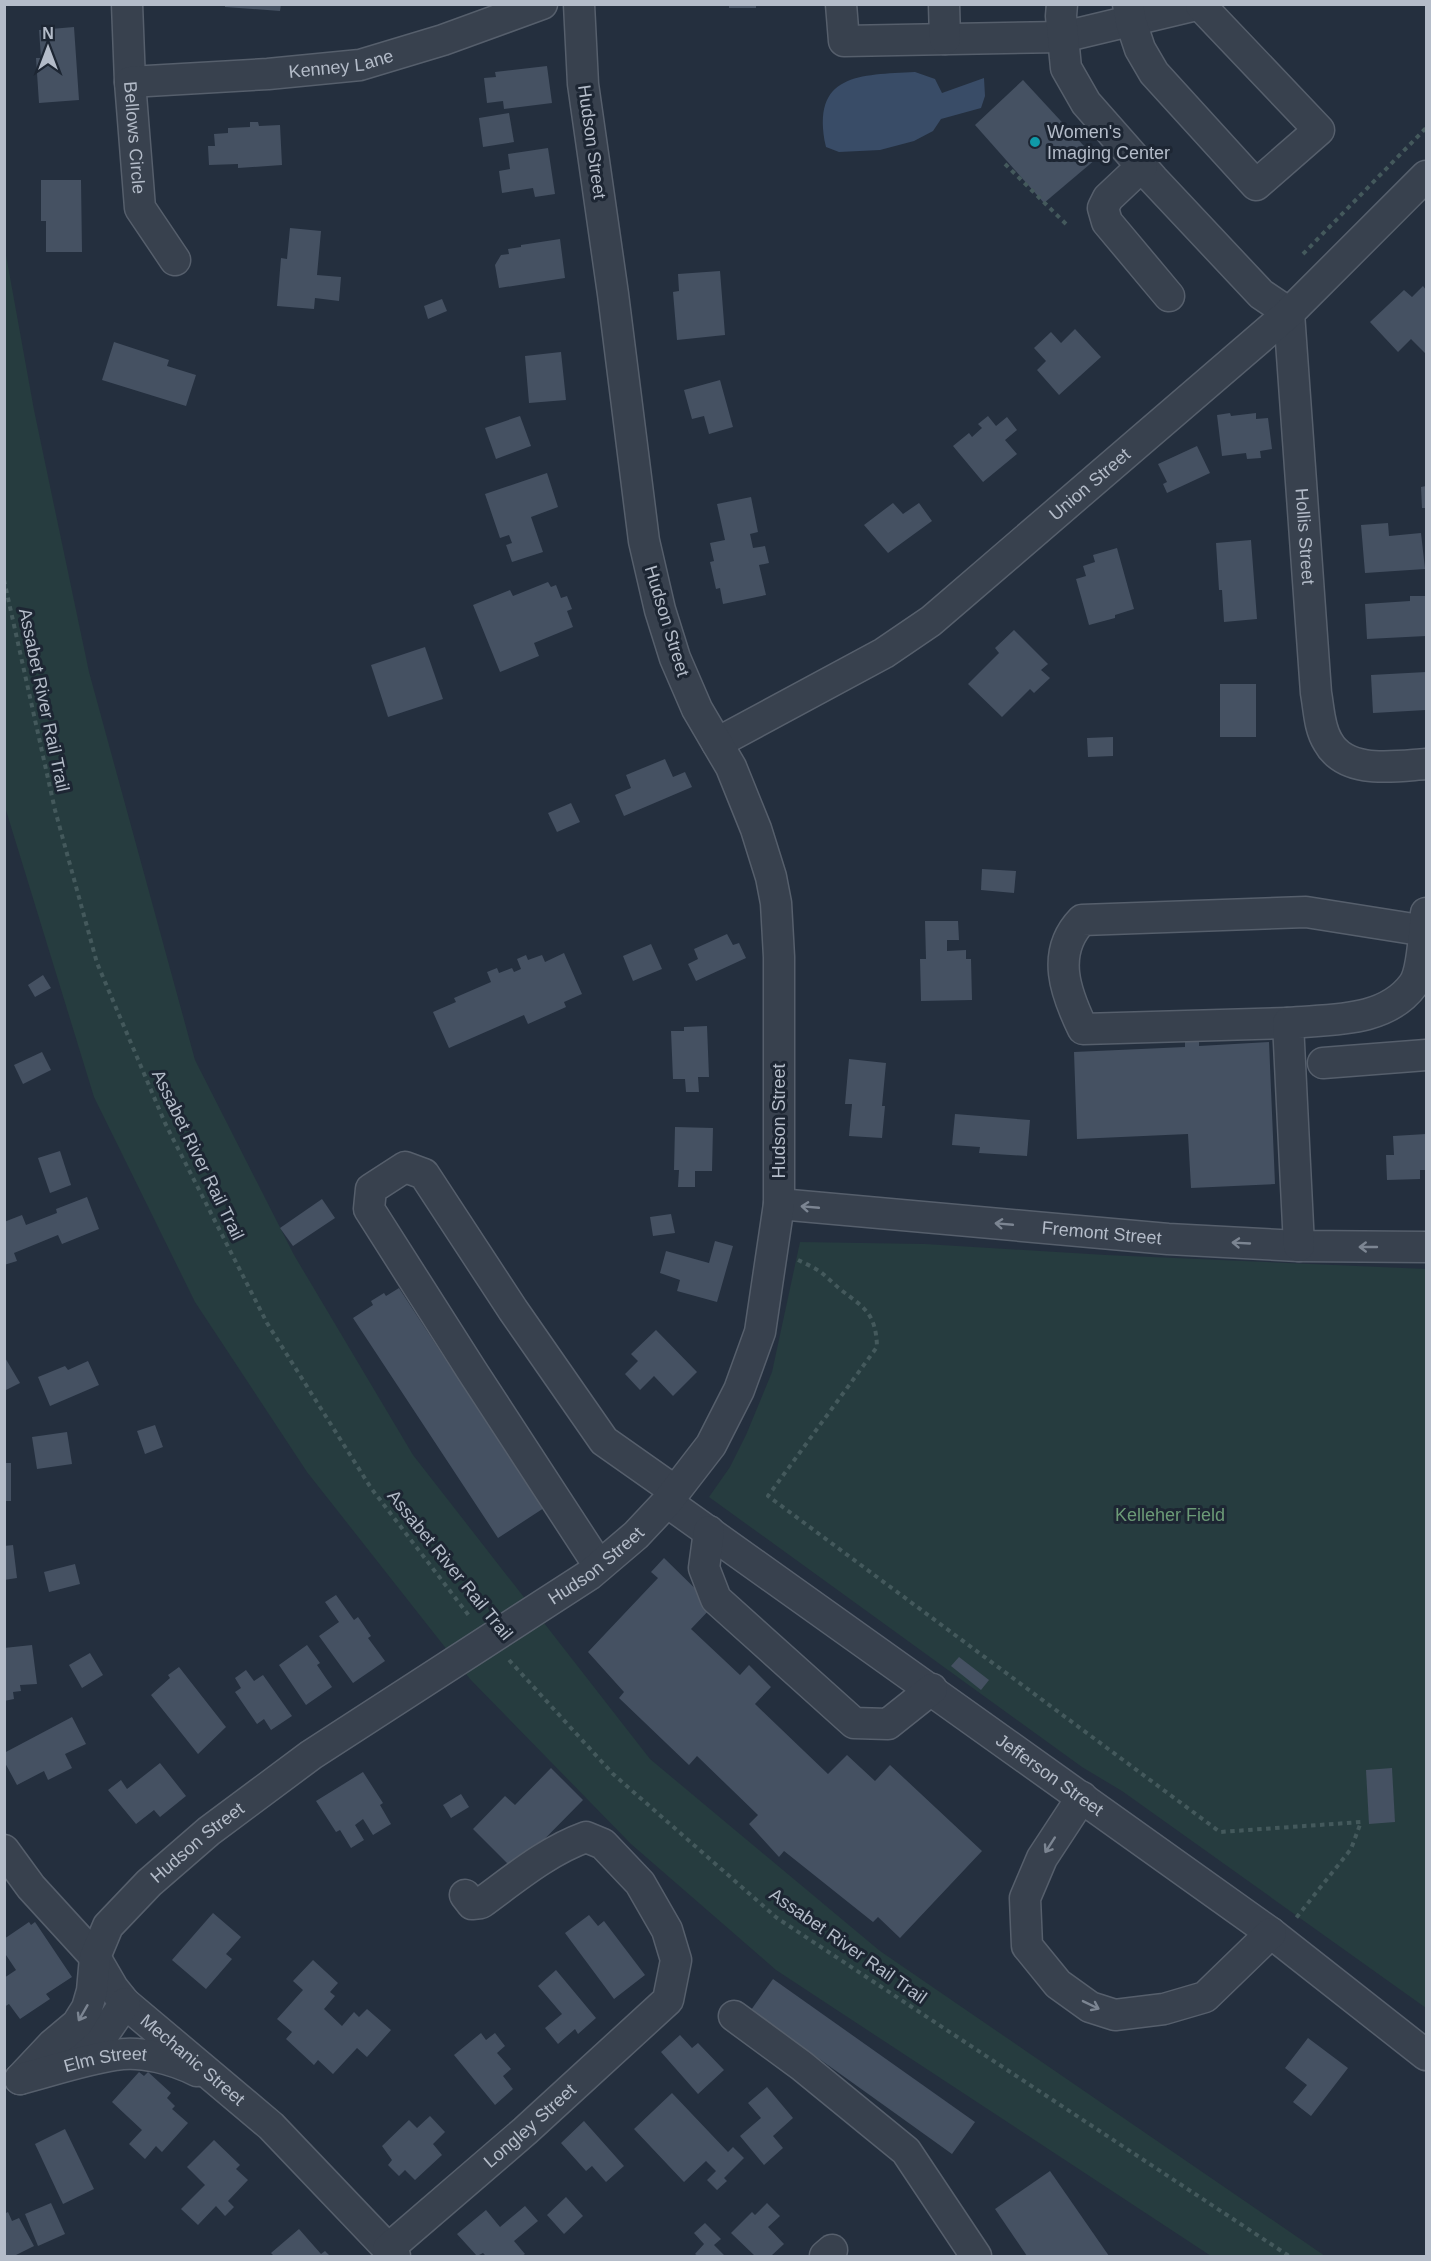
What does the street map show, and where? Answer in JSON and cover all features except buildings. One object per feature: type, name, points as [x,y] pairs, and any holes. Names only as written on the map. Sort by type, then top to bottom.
[{"type":"street","name":"Bellows Circle","points":[[127,4],[130,82],[140,208],[175,260]]},
{"type":"street","name":"Kenney Lane","points":[[130,82],[268,74],[360,65],[443,40],[542,4]]},
{"type":"street","name":"Hudson Street","points":[[95,1957],[108,1926],[149,1883],[209,1831],[311,1755],[589,1575],[636,1535],[671,1496],[711,1445],[739,1390],[757,1342],[769,1278],[778,1204],[776,903],[771,877],[756,829],[731,767],[697,709],[675,658],[660,610],[644,541],[613,294],[583,84],[579,4]]},
{"type":"street","points":[[841,4],[844,41],[1063,38],[1130,13],[1201,5],[1319,130],[1256,185],[1154,73],[1140,49],[1130,13]]},
{"type":"street","points":[[944,4],[945,39]]},
{"type":"street","points":[[1062,4],[1066,68],[1086,103],[1261,294],[1289,313]]},
{"type":"street","points":[[1142,166],[1108,198],[1103,208],[1107,222],[1169,296]]},
{"type":"street","name":"Union Street","points":[[717,743],[884,653],[931,621],[1289,313],[1426,176]]},
{"type":"street","name":"Hollis Street","points":[[1289,313],[1316,693],[1322,727],[1328,742],[1338,755],[1358,765],[1426,764]]},
{"type":"street","points":[[1306,912],[1426,925],[1422,959],[1414,985],[1395,1001],[1370,1015],[1288,1023],[1083,1029],[1064,982],[1063,965],[1072,930],[1082,920],[1306,912]]},
{"type":"street","points":[[1288,1023],[1299,1246]]},
{"type":"street","points":[[1323,1063],[1426,1055]]},
{"type":"street","name":"Jefferson Street","points":[[599,1566],[369,1209],[371,1189],[405,1167],[424,1174],[513,1310],[604,1441],[671,1496],[709,1531],[1275,1937],[1426,2055]]},
{"type":"street","name":"Fremont Street","points":[[778,1204],[1168,1239],[1299,1246],[1426,1247]]},
{"type":"street","points":[[709,1531],[704,1568],[716,1599],[854,1723],[888,1724],[932,1689]]},
{"type":"street","points":[[1082,1797],[1042,1858],[1025,1898],[1027,1946],[1058,1984],[1090,2007],[1114,2015],[1164,2009],[1205,1997],[1275,1937]]},
{"type":"street","name":"Longley Street","points":[[392,2253],[668,2000],[676,1960],[667,1930],[640,1883],[603,1844],[586,1837],[575,1840],[531,1866],[481,1903],[472,1904],[465,1895]]},
{"type":"street","name":"Mechanic Street","points":[[4,1851],[31,1887],[95,1957],[113,1988],[125,2003],[271,2126],[392,2253]]},
{"type":"street","name":"Elm Street","points":[[12,2083],[77,2024],[87,2008],[92,1991],[95,1957]]},
{"type":"street","name":"Elm Street","points":[[12,2083],[75,2056],[99,2041],[125,2003]]},
{"type":"street","points":[[734,2016],[802,2066],[906,2151],[976,2256]]},
{"type":"street","name":"Elm Street","points":[[12,2083],[117,2054],[143,2056],[183,2064],[224,2086]]},
{"type":"path","points":[[1299,258],[1426,128]]},
{"type":"path","points":[[1005,165],[1066,224]]},
{"type":"path","name":"Assabet River Rail Trail","points":[[4,580],[55,810],[97,963],[165,1123],[267,1323],[371,1488],[456,1601],[613,1774],[777,1918],[1289,2256]]},
{"type":"path","points":[[792,1256],[822,1274],[861,1304],[872,1317],[876,1329],[877,1347],[768,1496],[1220,1833],[1361,1822],[1351,1849],[1275,1937]]},
{"type":"green space","points":[[4,244],[34,410],[89,672],[195,1060],[294,1255],[413,1455],[650,1759],[880,1951],[1325,2256],[1211,2256],[776,1970],[631,1844],[470,1679],[307,1472],[195,1302],[94,1097],[5,807]]},
{"type":"green space","name":"Kelleher Field","points":[[800,1242],[925,1244],[1106,1255],[1426,1269],[1426,2008],[1122,1791],[1082,1767],[709,1497],[730,1467],[772,1372]]},
{"type":"water","points":[[915,72],[935,79],[942,93],[984,78],[985,96],[981,108],[941,119],[933,131],[914,141],[880,150],[839,152],[826,147],[823,123],[825,104],[833,92],[844,83],[858,78]]},
{"type":"place","name":"Women's Imaging Center","points":[[1035,142]]}]
